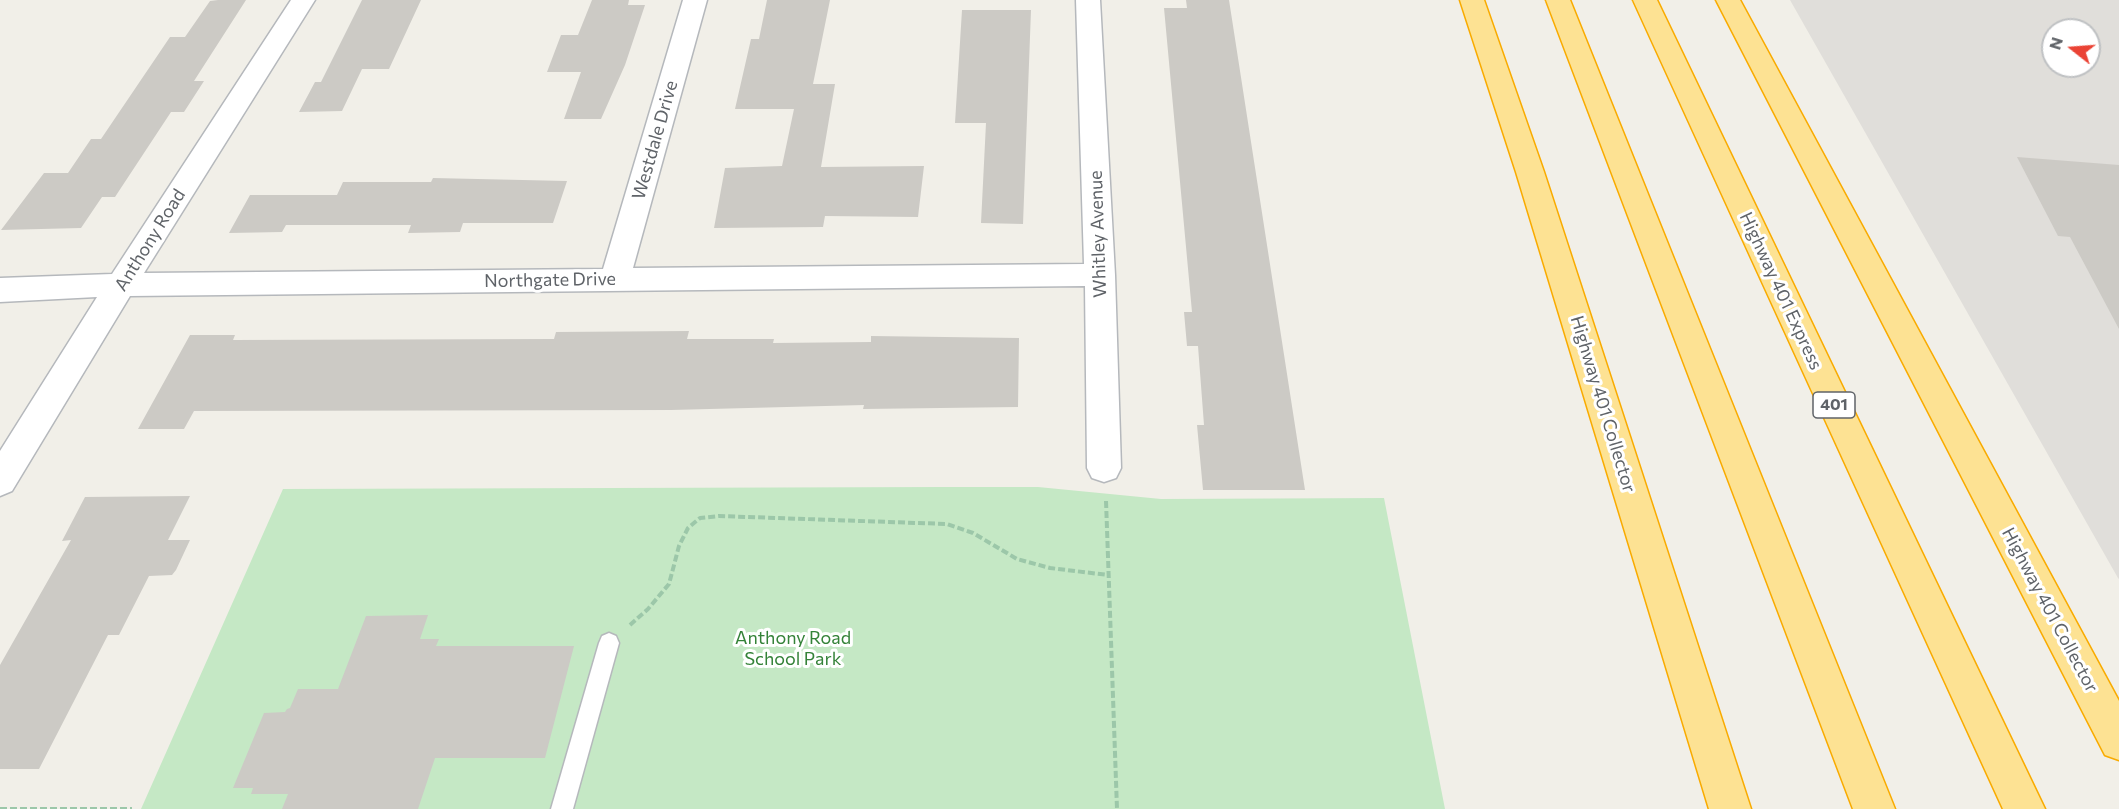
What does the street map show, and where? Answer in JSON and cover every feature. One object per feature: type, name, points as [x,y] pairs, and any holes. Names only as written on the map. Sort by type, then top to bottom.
[{"type":"highway","name":"Highway 401 Collector","points":[[1472,0],[1530,172],[1730,809]]},
{"type":"highway","points":[[1558,0],[1874,809]]},
{"type":"highway","name":"Highway 401 Express","points":[[1645,0],[2024,809]]},
{"type":"highway","name":"Highway 401 Collector","points":[[1728,0],[2119,741]]},
{"type":"street","name":"Anthony Road","points":[[0,481],[121,285],[303,0]]},
{"type":"street","name":"Westdale Drive","points":[[615,279],[695,0]]},
{"type":"street","name":"Whitley Avenue","points":[[1088,0],[1100,275],[1104,468]]},
{"type":"street","name":"Northgate Drive","points":[[0,291],[121,285],[1100,275]]},
{"type":"lane","points":[[562,809],[609,643]]},
{"type":"path","points":[[1104,468],[1117,809]]},
{"type":"path","points":[[609,643],[648,609],[669,584],[679,546],[688,528],[700,518],[719,516],[947,524],[973,533],[1017,559],[1050,568],[1108,575]]},
{"type":"path","points":[[0,808],[132,809]]},
{"type":"shaded area","points":[[1790,0],[2119,0],[2119,579]]},
{"type":"green space","name":"Anthony Road School Park","points":[[1038,487],[1161,499],[1384,498],[1445,809],[141,809],[283,489]]},
{"type":"building","points":[[246,0],[194,81],[204,81],[184,112],[171,112],[115,197],[102,197],[81,228],[1,230],[44,173],[68,173],[91,139],[101,139],[170,37],[185,37],[210,1]]},
{"type":"building","points":[[362,0],[421,0],[389,69],[362,69],[342,111],[299,112],[315,82],[321,82]]},
{"type":"building","points":[[592,0],[629,0],[628,5],[645,5],[625,65],[601,119],[564,119],[581,72],[547,72],[561,35],[578,35]]},
{"type":"building","points":[[767,0],[830,0],[813,84],[835,84],[821,167],[924,166],[918,217],[825,216],[823,227],[714,228],[725,168],[782,166],[794,109],[735,109],[751,39],[759,39]]},
{"type":"building","points":[[1186,0],[1229,0],[1305,490],[1203,490],[1197,425],[1204,425],[1198,346],[1187,346],[1184,312],[1192,312],[1164,8],[1187,8]]},
{"type":"building","points":[[962,10],[1031,10],[1023,224],[981,223],[986,123],[955,123]]},
{"type":"building","points":[[2017,157],[2119,165],[2119,329],[2070,237],[2058,236]]},
{"type":"building","points":[[433,178],[567,181],[553,223],[463,223],[460,232],[408,233],[411,225],[286,225],[282,232],[229,233],[250,195],[337,195],[343,182],[431,182]]},
{"type":"building","points":[[689,331],[687,339],[774,339],[773,343],[871,342],[871,336],[1019,338],[1018,407],[863,409],[864,405],[671,410],[194,411],[184,429],[138,429],[190,335],[235,335],[233,340],[554,339],[556,332]]},
{"type":"building","points":[[190,496],[168,540],[190,540],[176,570],[172,575],[149,576],[119,635],[108,635],[39,769],[0,769],[0,665],[71,540],[62,541],[85,497]]},
{"type":"building","points":[[428,615],[420,639],[439,639],[436,646],[574,646],[545,758],[435,758],[418,809],[282,809],[288,794],[251,794],[253,788],[233,788],[264,713],[285,712],[290,708],[298,689],[338,689],[366,616]]}]
